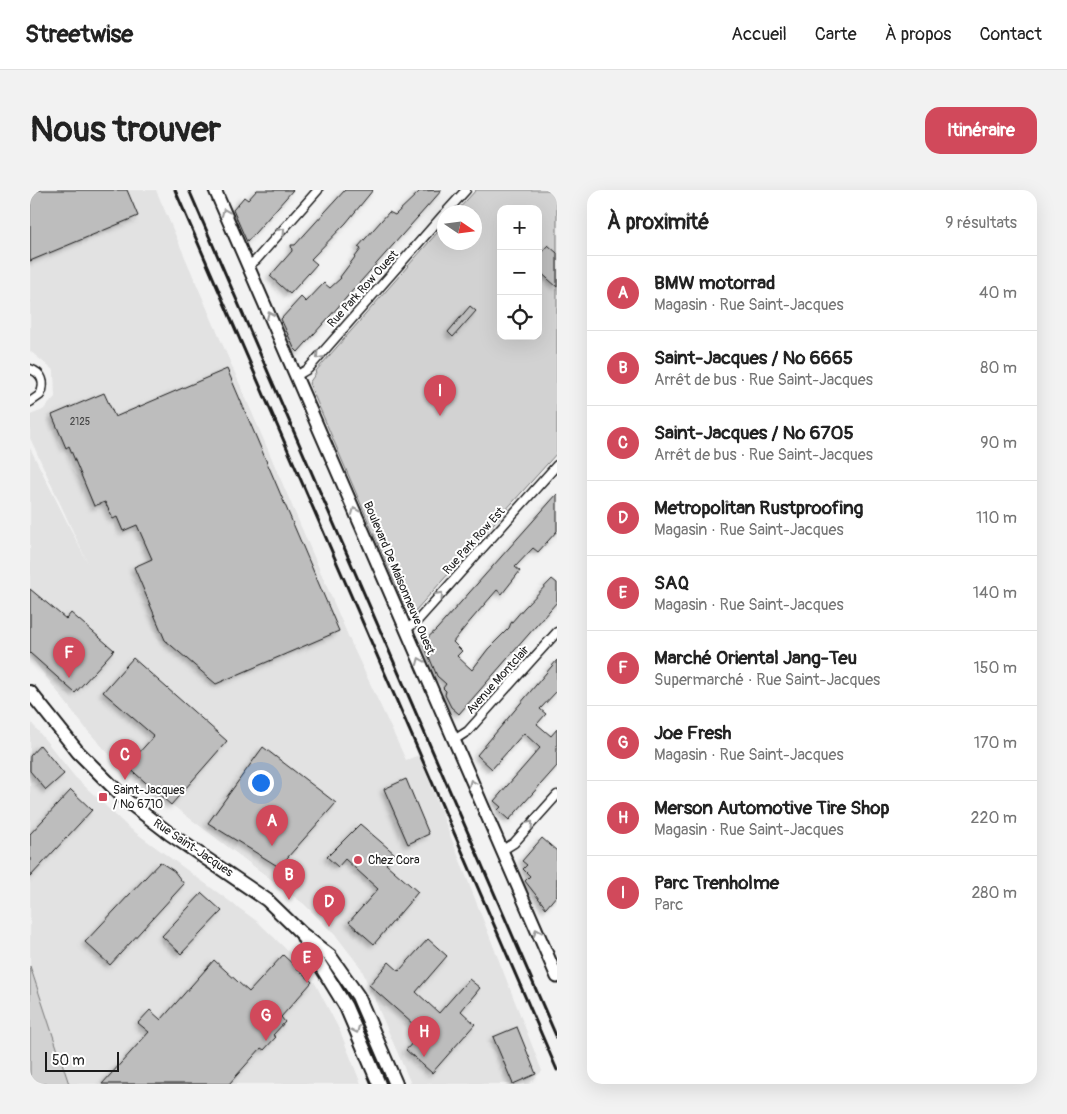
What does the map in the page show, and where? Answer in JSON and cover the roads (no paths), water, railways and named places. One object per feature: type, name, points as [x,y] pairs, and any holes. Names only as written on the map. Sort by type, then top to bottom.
[{"type":"main road","name":"Rue Saint-Jacques","points":[[30,692],[78,752],[128,801],[170,834],[267,900],[301,933],[330,956],[348,979],[364,1009],[396,1084]]},
{"type":"main road","name":"Rue Saint-Jacques","points":[[301,933],[346,1007],[379,1084]]},
{"type":"street","name":"Boulevard De Maisonneuve Ouest","points":[[215,190],[557,977]]},
{"type":"street","points":[[248,266],[256,260],[318,190]]},
{"type":"street","name":"Rue Park Row Ouest","points":[[453,205],[466,190]]},
{"type":"street","name":"Rue Park Row Ouest","points":[[296,376],[308,368],[437,223]]},
{"type":"street","points":[[30,369],[40,375],[44,385],[40,395],[30,402]]},
{"type":"street","name":"Rue Park Row Est","points":[[406,630],[423,615],[557,465]]},
{"type":"street","name":"Avenue Montclair","points":[[454,740],[468,731],[557,632]]},
{"type":"street","points":[[501,851],[514,843],[557,794]]},
{"type":"railway","points":[[175,190],[557,1070]]},
{"type":"railway","points":[[189,190],[557,1038]]},
{"type":"place","name":"Parc Trenholme","points":[[440,416]]},
{"type":"place","name":"Marché Oriental Jang-Teu","points":[[69,678]]},
{"type":"place","name":"Saint-Jacques / No 6705","points":[[125,780]]},
{"type":"place","name":"Saint-Jacques / No 6710","points":[[103,797]]},
{"type":"place","name":"BMW motorrad","points":[[272,846]]},
{"type":"place","name":"Chez Cora","points":[[358,860]]},
{"type":"place","name":"Saint-Jacques / No 6665","points":[[289,900]]},
{"type":"place","name":"Metropolitan Rustproofing","points":[[329,927]]},
{"type":"place","name":"SAQ","points":[[307,983]]},
{"type":"place","name":"Joe Fresh","points":[[266,1041]]},
{"type":"place","name":"Merson Automotive Tire Shop","points":[[424,1057]]}]
